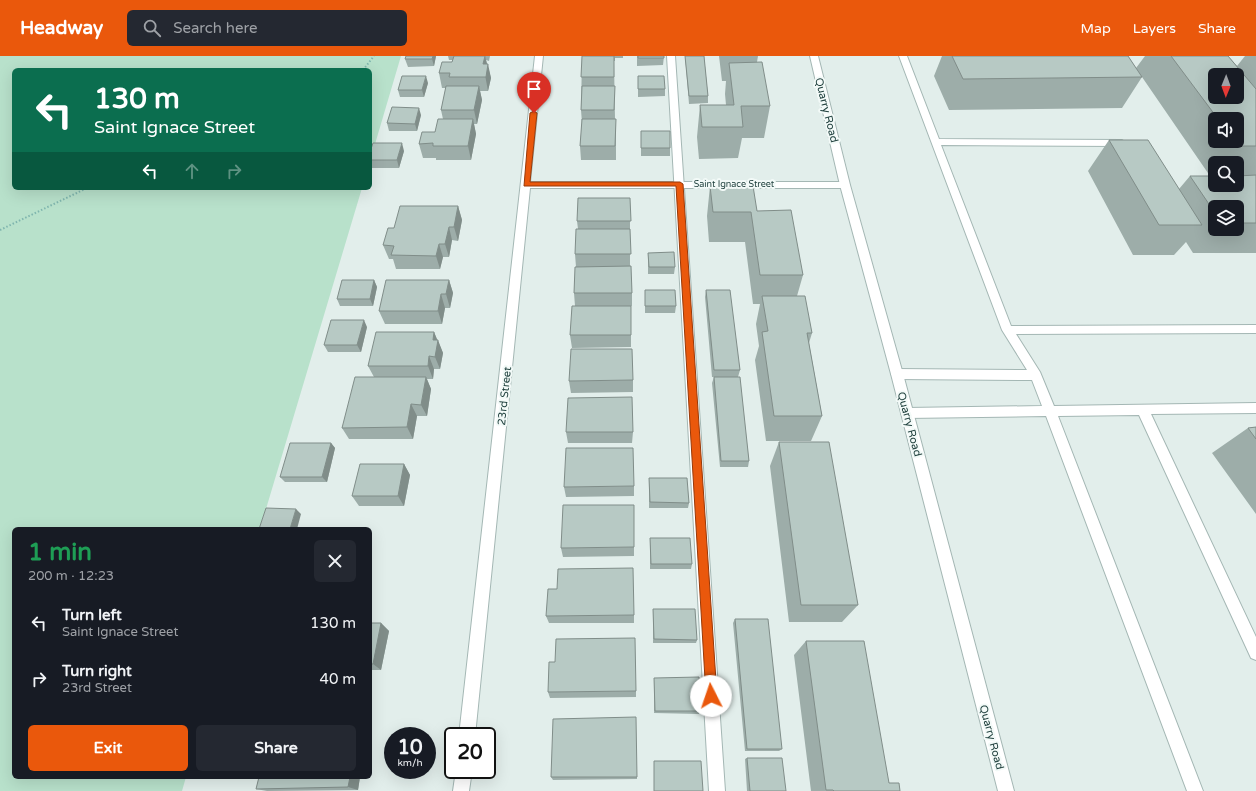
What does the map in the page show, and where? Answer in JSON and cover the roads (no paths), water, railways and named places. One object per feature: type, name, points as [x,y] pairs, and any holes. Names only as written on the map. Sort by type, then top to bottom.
[{"type":"street","name":"23rd Street","points":[[468,727],[539,56]]},
{"type":"street","points":[[671,56],[717,791]]},
{"type":"street","name":"Quarry Road","points":[[814,56],[845,185],[897,374],[1006,791]]},
{"type":"street","points":[[903,56],[1006,330],[1036,374],[1195,791]]},
{"type":"street","points":[[936,142],[1134,143]]},
{"type":"street","name":"Saint Ignace Street","points":[[526,185],[845,185]]},
{"type":"street","points":[[1006,330],[1256,329]]},
{"type":"street","points":[[897,374],[1036,374]]},
{"type":"street","points":[[907,413],[1256,408]]},
{"type":"street","points":[[1142,409],[1256,653]]},
{"type":"street","points":[[1242,624],[1256,628]]},
{"type":"street","points":[[461,791],[463,779]]}]
